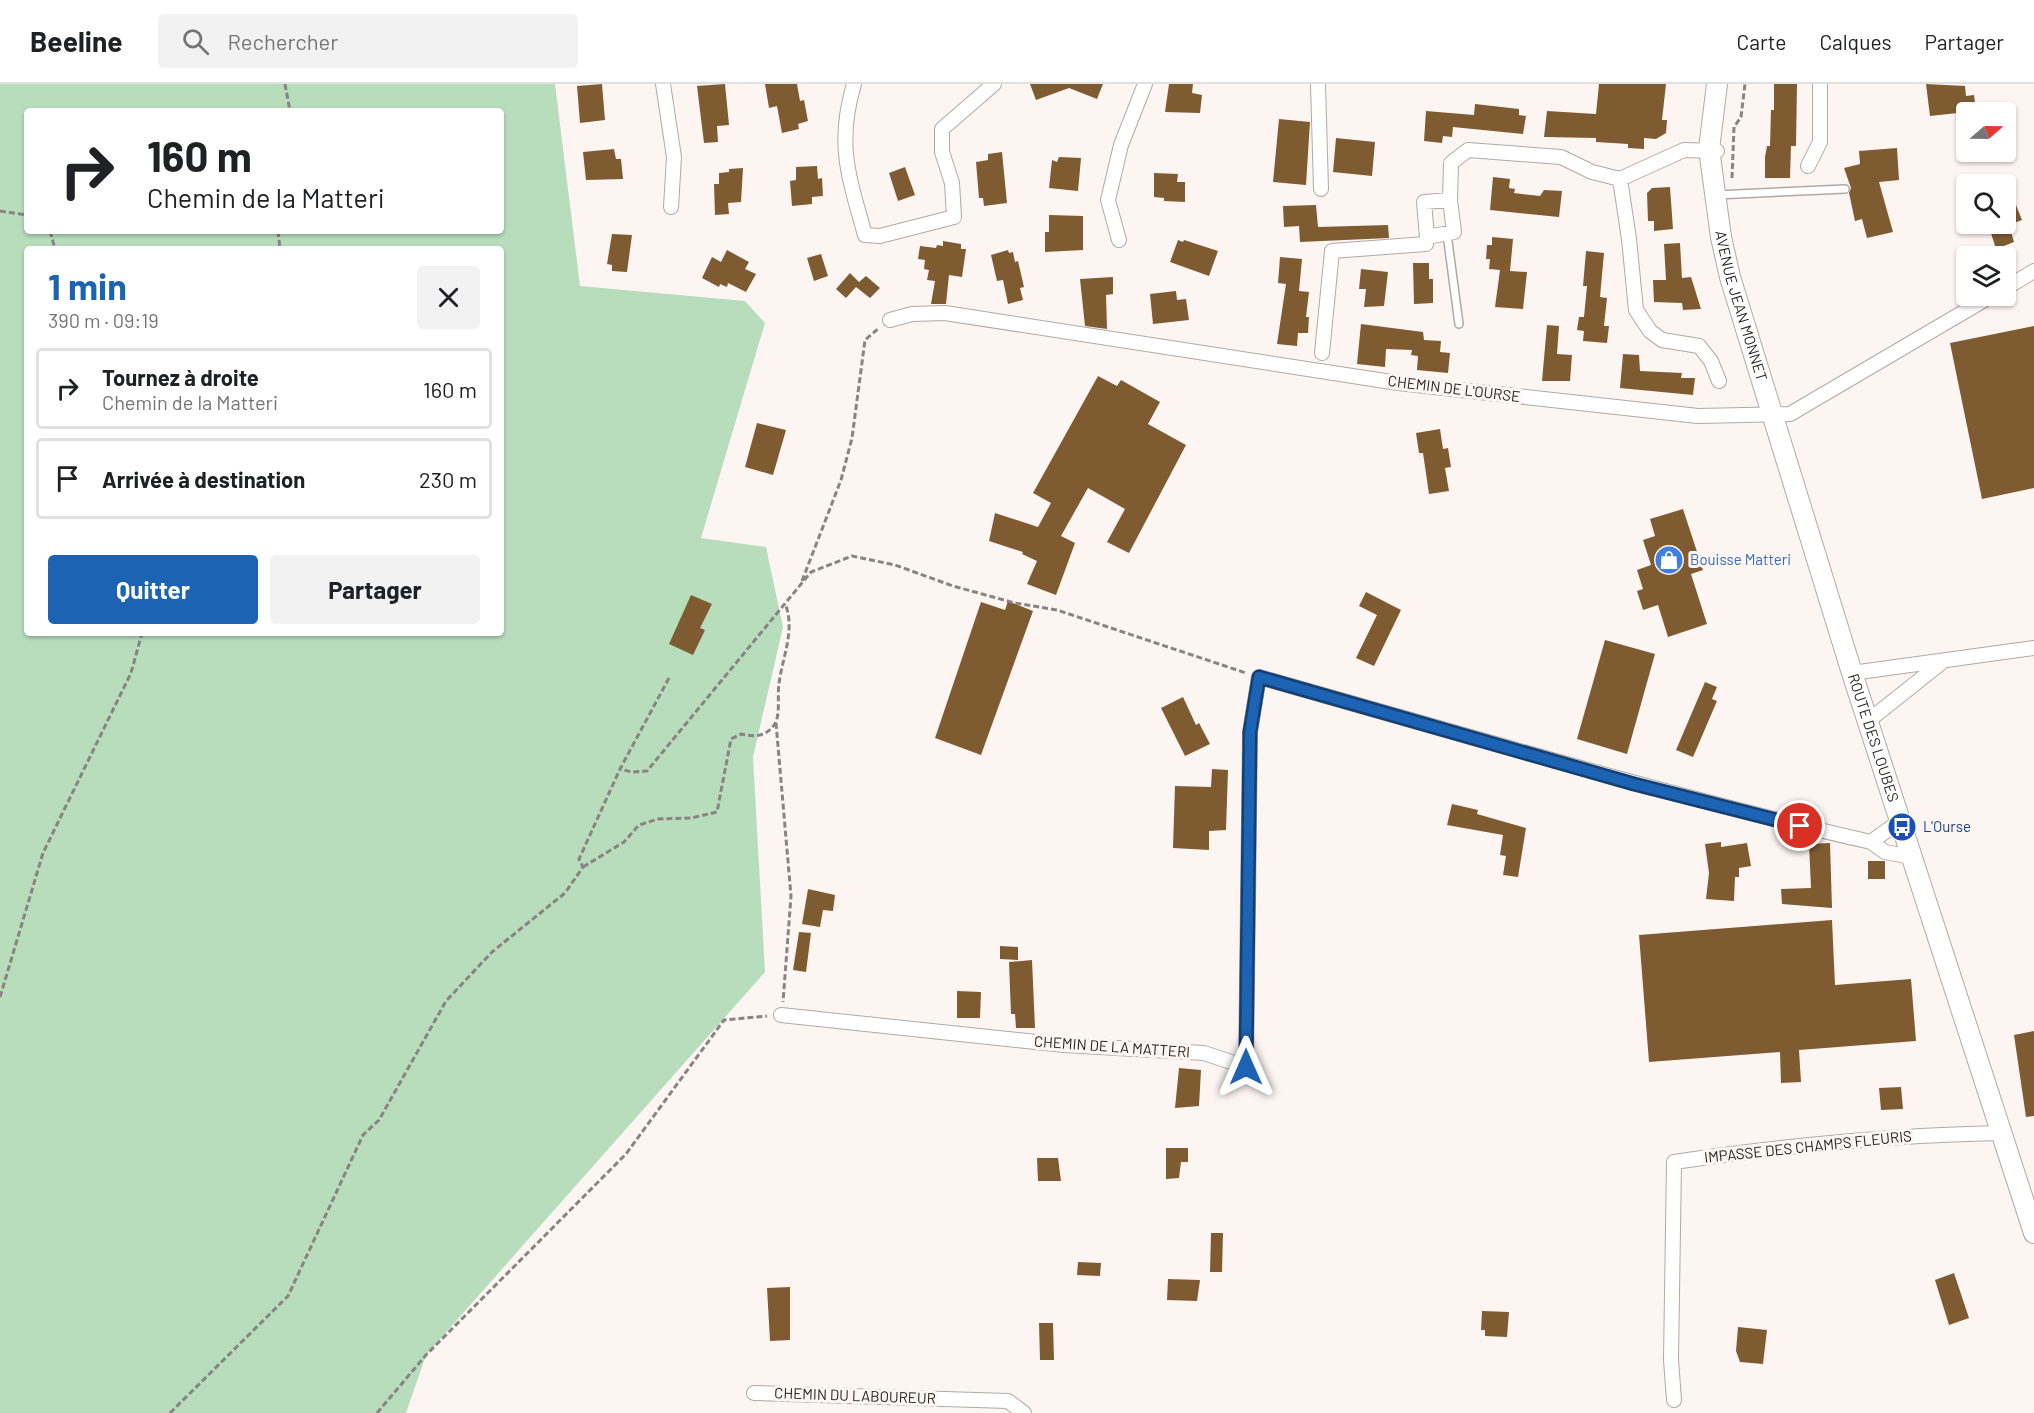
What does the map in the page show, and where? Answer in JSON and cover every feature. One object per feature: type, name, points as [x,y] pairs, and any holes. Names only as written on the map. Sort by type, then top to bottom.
[{"type":"main road","name":"AVENUE JEAN MONNET","points":[[1717,84],[1714,150],[1724,195],[1721,237],[1730,277],[1771,415]]},
{"type":"main road","name":"AVENUE JEAN MONNET","points":[[1714,150],[1727,84]]},
{"type":"main road","name":"ROUTE DES LOUBES","points":[[1771,415],[1852,673],[2034,1233]]},
{"type":"street","points":[[663,84],[674,157],[671,207]]},
{"type":"street","points":[[854,84],[845,113],[845,162],[865,235],[880,236],[954,217],[952,183],[942,152],[942,129],[994,84]]},
{"type":"street","points":[[1119,240],[1108,200],[1121,145],[1145,84]]},
{"type":"street","points":[[1318,84],[1322,189]]},
{"type":"street","points":[[1808,166],[1820,142],[1820,84]]},
{"type":"street","points":[[1427,237],[1454,232],[1450,200],[1451,163],[1468,150],[1561,157],[1592,172],[1620,179],[1684,150],[1714,150]]},
{"type":"street","points":[[1620,179],[1636,310],[1650,330],[1662,340],[1699,346],[1711,361],[1719,381]]},
{"type":"street","points":[[1322,353],[1332,251],[1426,244],[1424,202],[1450,200]]},
{"type":"street","points":[[2016,282],[2034,271]]},
{"type":"street","name":"CHEMIN DE L'OURSE","points":[[890,320],[912,314],[945,313],[1398,383],[1698,416],[1790,414],[1974,306]]},
{"type":"street","points":[[1852,673],[2034,648]]},
{"type":"street","points":[[1868,721],[1943,662]]},
{"type":"street","points":[[1259,677],[1634,784],[1870,842],[1885,852],[1912,857]]},
{"type":"street","name":"CHEMIN DE LA MATTERI","points":[[781,1015],[1064,1045],[1204,1053],[1246,1067],[1250,732],[1259,677]]},
{"type":"street","points":[[1870,842],[1900,820]]},
{"type":"street","name":"IMPASSE DES CHAMPS FLEURIS","points":[[1674,1400],[1671,1359],[1674,1162],[1774,1147],[1931,1134],[2001,1133]]},
{"type":"street","name":"CHEMIN DU LABOUREUR","points":[[754,1393],[1008,1401],[1024,1413]]},
{"type":"lane","points":[[1724,195],[1845,189]]},
{"type":"lane","points":[[1447,234],[1459,324]]},
{"type":"path","points":[[285,84],[289,108]]},
{"type":"path","points":[[1724,195],[1734,127],[1741,117],[1745,84]]},
{"type":"path","points":[[0,211],[24,215]]},
{"type":"path","points":[[801,585],[842,480],[852,438],[865,340],[890,320]]},
{"type":"path","points":[[620,769],[632,772],[647,771],[811,572],[852,556],[895,565],[953,586],[1015,603],[1057,609],[1259,677]]},
{"type":"path","points":[[377,1413],[426,1355],[626,1154],[724,1020],[781,1015],[791,896],[776,723],[779,684],[788,640],[789,615],[785,605]]},
{"type":"path","points":[[0,998],[43,853],[131,673],[141,636]]},
{"type":"path","points":[[583,867],[579,859],[620,769],[669,678]]},
{"type":"path","points":[[170,1413],[288,1296],[363,1135],[379,1120],[446,1001],[492,952],[565,893],[583,867],[624,842],[639,825],[658,819],[691,818],[717,812],[731,739],[741,734],[752,737],[768,732],[776,723]]},
{"type":"green space","points":[[0,84],[555,84],[580,286],[745,301],[765,323],[701,538],[766,547],[783,627],[753,757],[765,972],[426,1355],[406,1413],[0,1413]]},
{"type":"building","points":[[602,84],[605,120],[580,123],[577,86]]},
{"type":"building","points":[[725,84],[729,125],[717,126],[718,142],[704,143],[697,86]]},
{"type":"building","points":[[765,84],[797,84],[800,101],[804,100],[808,121],[798,124],[799,129],[782,133],[777,106],[769,108]]},
{"type":"building","points":[[1030,84],[1103,84],[1097,99],[1069,88],[1036,100]]},
{"type":"building","points":[[1169,84],[1193,84],[1192,93],[1202,95],[1200,113],[1165,112]]},
{"type":"building","points":[[1599,84],[1666,84],[1662,120],[1667,120],[1666,133],[1656,139],[1644,138],[1644,149],[1628,148],[1628,144],[1596,142],[1596,138],[1544,137],[1547,111],[1596,114]]},
{"type":"building","points":[[1774,84],[1797,84],[1796,146],[1791,146],[1790,178],[1765,178],[1765,157],[1767,146],[1770,146],[1771,110],[1774,110]]},
{"type":"building","points":[[1926,84],[1965,86],[1966,96],[1974,95],[1975,102],[1956,102],[1956,113],[1930,116]]},
{"type":"building","points":[[1475,104],[1519,109],[1519,115],[1526,116],[1523,134],[1453,127],[1452,137],[1443,136],[1442,143],[1424,141],[1426,111],[1474,115]]},
{"type":"building","points":[[1279,119],[1310,122],[1306,185],[1273,182]]},
{"type":"building","points":[[1336,138],[1375,142],[1372,176],[1333,172]]},
{"type":"building","points":[[1897,148],[1899,180],[1879,182],[1893,232],[1867,238],[1862,219],[1855,221],[1849,193],[1851,188],[1844,168],[1860,164],[1859,151]]},
{"type":"building","points":[[614,149],[616,159],[621,159],[623,179],[586,180],[583,152]]},
{"type":"building","points":[[1002,152],[1007,203],[984,206],[983,198],[979,198],[976,162],[988,160],[988,154]]},
{"type":"building","points":[[1059,157],[1081,158],[1078,191],[1049,188],[1052,160],[1057,162]]},
{"type":"building","points":[[817,166],[818,179],[822,178],[823,196],[812,197],[812,204],[792,206],[790,181],[796,180],[796,167]]},
{"type":"building","points":[[905,167],[915,195],[898,201],[889,173]]},
{"type":"building","points":[[743,168],[741,202],[728,203],[729,214],[715,215],[714,184],[719,184],[719,173],[729,172],[729,169]]},
{"type":"building","points":[[1154,173],[1178,174],[1177,182],[1185,182],[1185,202],[1164,201],[1164,198],[1154,197]]},
{"type":"building","points":[[1493,177],[1510,179],[1509,188],[1515,189],[1514,193],[1540,196],[1544,190],[1562,191],[1559,217],[1490,210]]},
{"type":"building","points":[[1670,187],[1673,229],[1654,231],[1654,221],[1648,221],[1647,193],[1652,188]]},
{"type":"building","points":[[1316,205],[1318,227],[1388,225],[1389,238],[1300,242],[1299,226],[1284,227],[1283,206]]},
{"type":"building","points":[[2016,205],[2022,220],[2016,222]]},
{"type":"building","points":[[1049,215],[1083,216],[1083,250],[1045,252],[1045,232],[1049,232]]},
{"type":"building","points":[[612,234],[632,235],[627,272],[612,271],[612,265],[607,264]]},
{"type":"building","points":[[1991,234],[2012,234],[2014,242],[1995,246]]},
{"type":"building","points":[[1492,237],[1513,239],[1510,271],[1527,272],[1523,309],[1495,307],[1500,270],[1489,269],[1490,259],[1486,259],[1487,245],[1492,245]]},
{"type":"building","points":[[1178,240],[1218,251],[1209,276],[1170,262]]},
{"type":"building","points":[[943,241],[961,244],[961,249],[966,249],[962,277],[949,275],[946,304],[931,304],[935,281],[927,280],[929,270],[924,269],[925,260],[918,259],[920,246],[936,248],[937,245],[943,246]]},
{"type":"building","points":[[1680,243],[1682,278],[1691,277],[1701,309],[1683,310],[1682,303],[1654,302],[1653,280],[1666,280],[1664,244]]},
{"type":"building","points":[[727,250],[749,262],[745,269],[756,274],[746,292],[728,283],[727,287],[720,284],[719,287],[702,278],[712,257],[721,262]]},
{"type":"building","points":[[1008,250],[1009,253],[1013,252],[1015,262],[1018,261],[1024,287],[1020,288],[1023,300],[1008,304],[1003,280],[997,281],[991,255]]},
{"type":"building","points":[[1586,251],[1604,253],[1600,297],[1607,298],[1604,326],[1609,326],[1607,343],[1583,341],[1584,331],[1577,330],[1579,317],[1584,317],[1587,286],[1583,286]]},
{"type":"building","points":[[821,254],[828,276],[814,281],[807,258]]},
{"type":"building","points":[[1280,257],[1302,259],[1299,291],[1309,292],[1306,317],[1309,317],[1308,333],[1298,333],[1297,346],[1277,344],[1286,284],[1278,283]]},
{"type":"building","points":[[1413,263],[1429,263],[1429,279],[1433,279],[1433,303],[1414,304]]},
{"type":"building","points":[[1361,269],[1388,272],[1384,306],[1364,307],[1366,289],[1359,289]]},
{"type":"building","points":[[850,273],[859,282],[866,276],[880,288],[870,298],[856,287],[846,298],[836,289]]},
{"type":"building","points":[[1113,277],[1113,294],[1106,295],[1107,329],[1085,326],[1080,279]]},
{"type":"building","points":[[1176,291],[1177,300],[1186,299],[1189,320],[1153,324],[1150,294]]},
{"type":"building","points":[[1361,324],[1423,332],[1424,340],[1441,341],[1440,352],[1450,353],[1448,373],[1417,370],[1418,356],[1411,355],[1412,350],[1386,349],[1385,367],[1357,364]]},
{"type":"building","points":[[1547,325],[1559,326],[1557,354],[1572,355],[1570,381],[1542,381]]},
{"type":"building","points":[[2034,326],[2034,488],[1982,499],[1950,343]]},
{"type":"building","points":[[1623,354],[1639,355],[1640,371],[1682,373],[1681,378],[1695,378],[1693,395],[1620,388]]},
{"type":"building","points":[[1098,376],[1117,386],[1121,380],[1160,402],[1148,424],[1186,445],[1129,553],[1107,542],[1125,509],[1088,488],[1061,536],[1075,543],[1056,595],[1027,584],[1037,561],[1022,554],[1023,552],[989,541],[995,513],[1038,527],[1051,503],[1033,493]]},
{"type":"building","points":[[757,423],[786,430],[773,475],[745,467]]},
{"type":"building","points":[[1440,429],[1443,449],[1448,448],[1451,467],[1445,468],[1449,491],[1429,494],[1423,453],[1419,453],[1416,433]]},
{"type":"building","points":[[1683,509],[1703,570],[1691,574],[1707,624],[1668,637],[1658,605],[1643,610],[1637,591],[1643,589],[1637,570],[1651,565],[1643,540],[1655,536],[1650,519]]},
{"type":"building","points":[[1366,592],[1401,610],[1374,666],[1356,658],[1377,615],[1359,606]]},
{"type":"building","points":[[691,595],[712,604],[700,628],[705,630],[693,655],[669,644]]},
{"type":"building","points":[[1008,601],[1033,611],[981,755],[935,738],[981,602],[1005,610]]},
{"type":"building","points":[[1605,640],[1655,654],[1627,754],[1577,739]]},
{"type":"building","points":[[1705,682],[1717,687],[1712,699],[1717,701],[1693,757],[1676,750]]},
{"type":"building","points":[[1183,697],[1196,725],[1199,723],[1210,744],[1185,756],[1161,708]]},
{"type":"building","points":[[1212,769],[1228,770],[1226,830],[1209,831],[1209,850],[1173,848],[1175,786],[1211,787]]},
{"type":"building","points":[[1452,804],[1478,810],[1477,814],[1526,828],[1518,877],[1503,875],[1506,856],[1500,855],[1503,835],[1447,825]]},
{"type":"building","points":[[1721,842],[1721,847],[1747,843],[1751,866],[1739,868],[1739,877],[1735,877],[1734,901],[1706,899],[1709,873],[1705,844]]},
{"type":"building","points":[[1830,843],[1832,908],[1782,904],[1781,889],[1811,888],[1809,844]]},
{"type":"building","points":[[1868,861],[1885,861],[1885,879],[1868,879]]},
{"type":"building","points":[[808,889],[835,895],[833,911],[823,910],[820,927],[802,924]]},
{"type":"building","points":[[1832,920],[1835,985],[1911,979],[1916,1041],[1799,1050],[1801,1082],[1781,1083],[1780,1052],[1649,1062],[1639,935]]},
{"type":"building","points":[[799,932],[811,933],[806,972],[793,970]]},
{"type":"building","points":[[1000,946],[1018,947],[1018,960],[1000,959]]},
{"type":"building","points":[[1032,960],[1035,1028],[1016,1028],[1015,1014],[1011,1014],[1009,962]]},
{"type":"building","points":[[957,991],[981,992],[980,1018],[957,1018]]},
{"type":"building","points":[[2034,1031],[2034,1116],[2026,1117],[2014,1035]]},
{"type":"building","points":[[1179,1068],[1201,1070],[1199,1106],[1175,1108]]},
{"type":"building","points":[[1901,1087],[1903,1109],[1881,1110],[1879,1088]]},
{"type":"building","points":[[1166,1148],[1188,1148],[1188,1162],[1181,1162],[1179,1178],[1166,1179]]},
{"type":"building","points":[[1037,1158],[1058,1158],[1061,1181],[1038,1181]]},
{"type":"building","points":[[1211,1233],[1223,1233],[1222,1272],[1210,1272]]},
{"type":"building","points":[[1078,1262],[1101,1263],[1100,1276],[1077,1275]]},
{"type":"building","points":[[1954,1273],[1969,1318],[1949,1325],[1935,1280]]},
{"type":"building","points":[[1168,1279],[1200,1280],[1197,1301],[1167,1300]]},
{"type":"building","points":[[790,1287],[790,1340],[770,1341],[767,1288]]},
{"type":"building","points":[[1482,1311],[1509,1312],[1507,1337],[1485,1336],[1485,1330],[1481,1330]]},
{"type":"building","points":[[1039,1323],[1053,1323],[1054,1360],[1040,1360]]},
{"type":"building","points":[[1738,1327],[1767,1330],[1763,1364],[1740,1362],[1736,1351]]},
{"type":"place","name":"Bouisse Matteri","points":[[1669,560]]},
{"type":"place","name":"L'Ourse","points":[[1902,827]]},
{"type":"route","points":[[1246,1067],[1250,732],[1259,677],[1634,784],[1800,826]]}]
